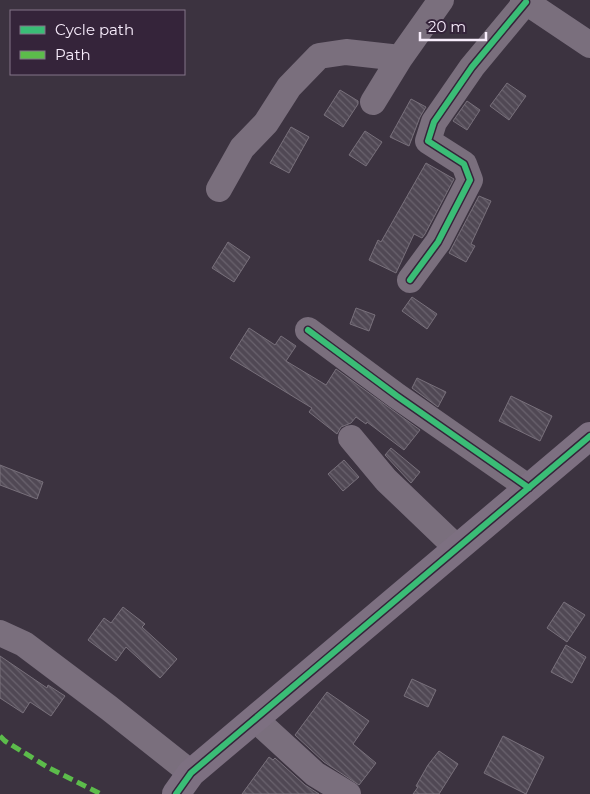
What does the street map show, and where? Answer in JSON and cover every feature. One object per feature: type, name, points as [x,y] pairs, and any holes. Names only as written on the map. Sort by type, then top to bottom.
[{"type":"street","points":[[373,102],[400,58],[441,0]]},
{"type":"street","points":[[410,280],[438,242],[470,180],[464,164],[428,141],[434,122],[472,67],[525,1],[590,45]]},
{"type":"street","points":[[219,189],[242,148],[266,123],[290,87],[319,56],[346,52],[400,58]]},
{"type":"street","points":[[308,330],[529,488]]},
{"type":"street","points":[[0,633],[24,644],[109,708],[184,784],[255,719],[590,436]]},
{"type":"street","points":[[352,438],[386,480],[457,548]]},
{"type":"street","points":[[255,719],[315,774],[348,794]]},
{"type":"building","points":[[507,83],[526,96],[509,120],[490,106]]},
{"type":"building","points":[[340,90],[358,101],[343,127],[324,115]]},
{"type":"building","points":[[411,99],[426,107],[420,117],[409,146],[390,137]]},
{"type":"building","points":[[467,101],[480,110],[467,130],[453,121]]},
{"type":"building","points":[[291,127],[309,137],[289,173],[270,163]]},
{"type":"building","points":[[365,131],[382,142],[366,166],[349,155]]},
{"type":"building","points":[[426,163],[454,179],[425,234],[422,238],[414,234],[396,273],[369,260],[378,240],[381,242]]},
{"type":"building","points":[[479,196],[491,201],[471,244],[475,246],[466,262],[449,253]]},
{"type":"building","points":[[228,242],[250,257],[234,282],[212,268]]},
{"type":"building","points":[[412,297],[437,314],[427,329],[402,311]]},
{"type":"building","points":[[356,308],[375,315],[369,331],[350,324]]},
{"type":"building","points":[[249,328],[275,345],[281,336],[296,346],[286,361],[326,385],[336,369],[420,430],[404,450],[367,422],[366,424],[356,417],[351,423],[341,427],[337,434],[309,412],[312,408],[230,358]]},
{"type":"building","points":[[417,378],[446,392],[438,407],[412,388]]},
{"type":"building","points":[[511,396],[552,416],[540,441],[499,421]]},
{"type":"building","points":[[391,448],[420,472],[411,483],[385,455]]},
{"type":"building","points":[[344,460],[359,477],[343,491],[328,474]]},
{"type":"building","points":[[0,465],[43,482],[37,499],[0,485]]},
{"type":"building","points":[[564,602],[585,615],[567,642],[547,628]]},
{"type":"building","points":[[123,607],[145,624],[142,627],[177,659],[160,678],[126,647],[116,661],[88,640],[104,618],[111,623]]},
{"type":"building","points":[[566,645],[586,657],[572,683],[551,672]]},
{"type":"building","points":[[0,656],[47,688],[48,685],[65,696],[51,716],[30,702],[23,713],[0,698]]},
{"type":"building","points":[[412,679],[436,690],[428,707],[404,696]]},
{"type":"building","points":[[327,692],[369,721],[353,744],[376,763],[359,785],[324,762],[295,735]]},
{"type":"building","points":[[503,736],[544,757],[526,794],[484,773]]},
{"type":"building","points":[[439,751],[458,764],[439,794],[413,794],[428,765]]},
{"type":"building","points":[[269,757],[273,760],[275,758],[305,785],[319,794],[242,794]]},
{"type":"marked path","points":[[0,736],[49,768],[101,794]]},
{"type":"cycle path","points":[[410,280],[438,242],[470,180],[464,164],[428,141],[434,122],[472,67],[526,2]]},
{"type":"cycle path","points":[[308,330],[397,396],[529,488]]},
{"type":"cycle path","points":[[176,794],[191,773],[590,436]]}]
